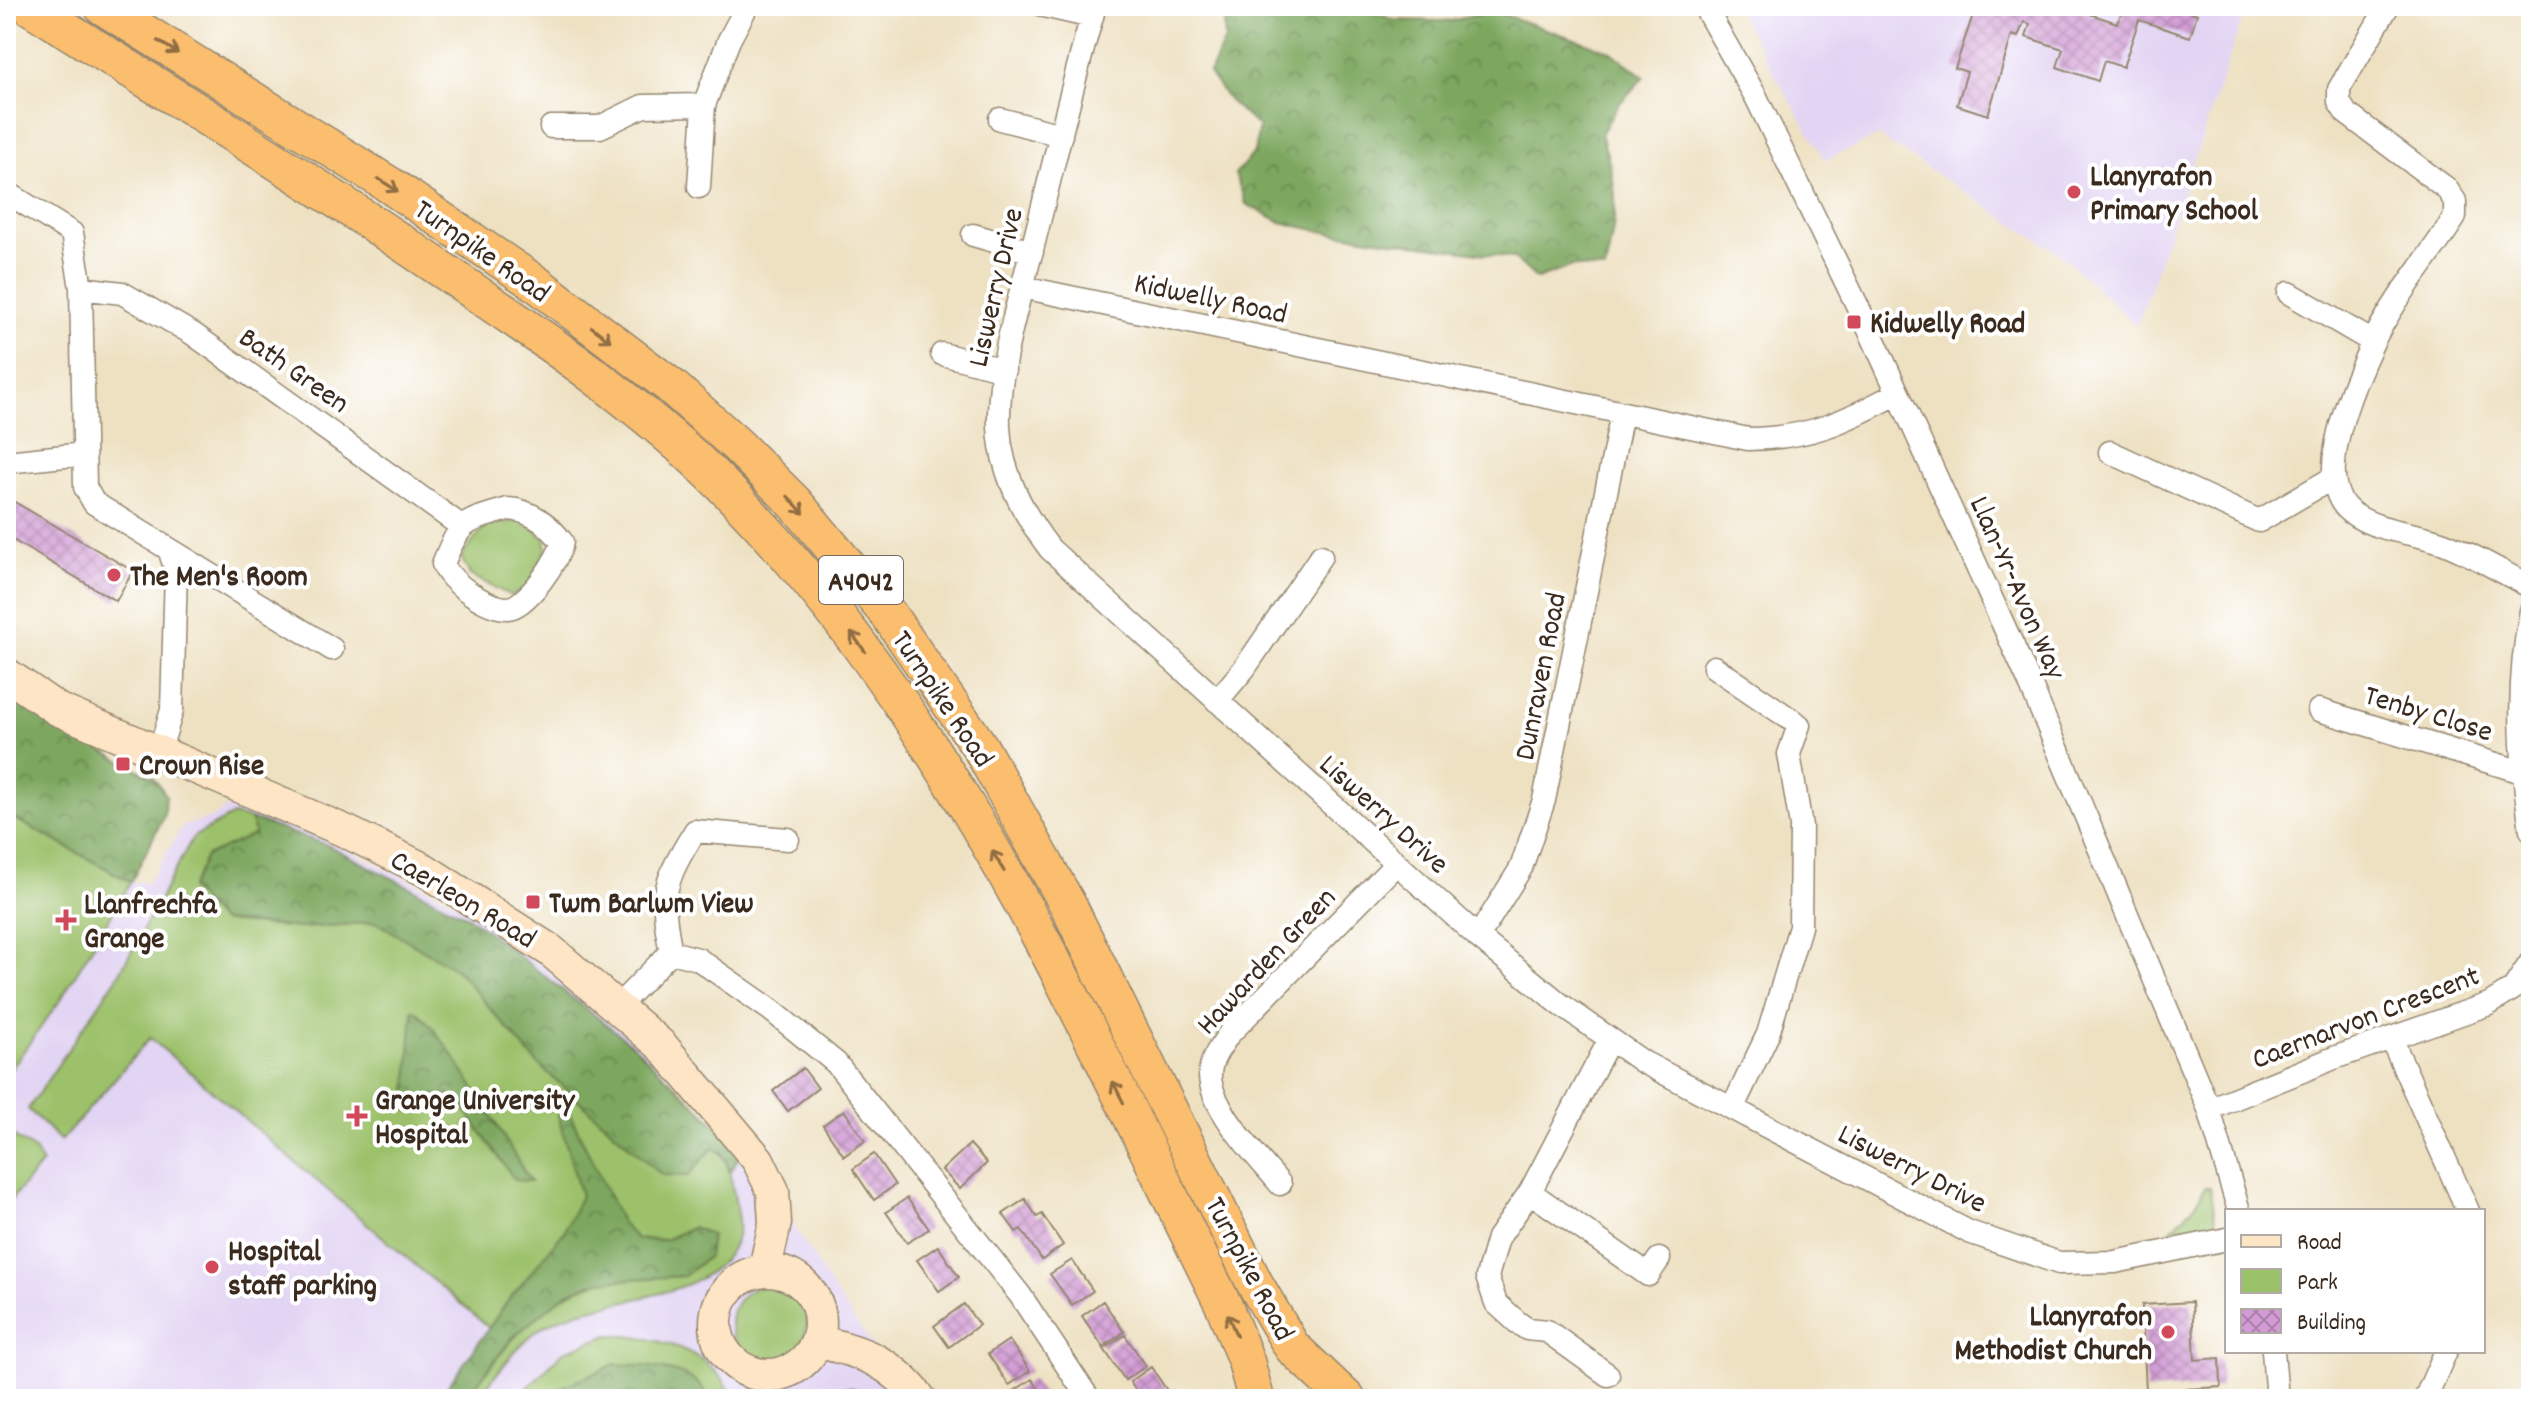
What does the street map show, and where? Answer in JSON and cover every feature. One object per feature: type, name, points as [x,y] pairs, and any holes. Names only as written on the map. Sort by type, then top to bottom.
[{"type":"highway","name":"Turnpike Road","points":[[29,6],[366,217],[605,385],[711,474],[811,582],[904,705],[1036,928],[1224,1306],[1246,1361],[1256,1399]]},
{"type":"highway","name":"Turnpike Road","points":[[102,6],[388,184],[538,285],[672,387],[738,446],[805,515],[888,614],[980,747],[1069,907],[1254,1282],[1292,1347],[1347,1399]]},
{"type":"main road","name":"Caerleon Road","points":[[6,674],[57,709],[345,831],[425,870],[551,951],[662,1046],[758,1160],[773,1191],[775,1223],[765,1269]]},
{"type":"main road","points":[[765,1269],[783,1271],[810,1290],[821,1321],[819,1342],[800,1365],[784,1373],[766,1375],[748,1372],[733,1362],[721,1347],[716,1330],[716,1312],[723,1295],[735,1281],[765,1269]]},
{"type":"main road","points":[[819,1342],[877,1357],[916,1394]]},
{"type":"street","points":[[699,187],[704,105],[729,40],[747,6]]},
{"type":"street","points":[[1044,6],[1093,12]]},
{"type":"street","name":"Llan-Yr-Avon Way","points":[[1704,6],[1756,97],[1898,393],[2028,679],[2209,1109],[2238,1209]]},
{"type":"street","points":[[2388,6],[2339,89],[2339,102],[2346,113],[2446,188],[2455,201],[2455,217],[2373,342],[2341,423],[2331,479],[2337,498],[2349,512],[2366,522],[2445,543],[2531,587]]},
{"type":"street","name":"Liswerry Drive","points":[[1093,12],[1022,287],[1004,370],[999,429],[1003,454],[1011,484],[1036,531],[1078,576],[1478,937],[1643,1062],[1969,1232],[2059,1263],[2115,1262],[2225,1239]]},
{"type":"street","points":[[551,127],[600,127],[643,106],[704,105]]},
{"type":"street","points":[[1000,119],[1061,135]]},
{"type":"street","points":[[6,192],[72,233],[81,288],[85,487],[94,503],[332,649]]},
{"type":"street","points":[[973,235],[1032,252]]},
{"type":"street","name":"Kidwelly Road","points":[[1022,287],[1748,439],[1815,433],[1847,421],[1898,393]]},
{"type":"street","name":"Bath Green","points":[[81,288],[122,293],[193,334],[461,526]]},
{"type":"street","points":[[2289,293],[2373,342]]},
{"type":"street","points":[[942,354],[1004,370]]},
{"type":"street","name":"Dunraven Road","points":[[1478,937],[1521,868],[1544,800],[1622,413]]},
{"type":"street","points":[[2110,452],[2259,521],[2331,479]]},
{"type":"street","points":[[6,462],[84,454]]},
{"type":"street","points":[[508,509],[524,510],[557,536],[562,542],[561,551],[530,593],[519,604],[506,608],[462,590],[450,579],[443,564],[461,526],[471,519],[508,509]]},
{"type":"street","points":[[159,753],[172,710],[176,571],[169,549]]},
{"type":"street","points":[[1217,701],[1244,669],[1321,556]]},
{"type":"street","points":[[2531,611],[2522,686],[2522,772],[2531,830]]},
{"type":"street","points":[[1714,667],[1799,725],[1789,754],[1801,838],[1800,927],[1768,1034],[1733,1107]]},
{"type":"street","name":"Tenby Close","points":[[2319,710],[2522,772]]},
{"type":"street","points":[[671,952],[662,905],[681,853],[695,831],[788,839]]},
{"type":"street","name":"Hawarden Green","points":[[1280,1184],[1222,1110],[1212,1092],[1210,1072],[1215,1053],[1229,1034],[1396,864]]},
{"type":"street","points":[[618,1006],[671,952]]},
{"type":"street","points":[[671,952],[698,959],[771,1010],[836,1063],[1020,1295],[1089,1399]]},
{"type":"street","name":"Caernarvon Crescent","points":[[2209,1109],[2391,1038],[2489,1004],[2513,989],[2531,962]]},
{"type":"street","points":[[2391,1038],[2467,1209]]},
{"type":"street","points":[[1608,1375],[1547,1331],[1527,1329],[1496,1303],[1487,1277],[1498,1238],[1530,1192],[1610,1039]]},
{"type":"street","points":[[1530,1192],[1648,1275],[1659,1259]]},
{"type":"street","points":[[2273,1353],[2277,1399]]},
{"type":"street","points":[[2425,1399],[2445,1353]]},
{"type":"shaded area","name":"Llanyrafon Primary School","points":[[1735,6],[2247,6],[2137,326],[2060,254],[1878,136],[1825,160]]},
{"type":"shaded area","name":"Grange University Hospital","points":[[231,806],[317,835],[461,905],[513,940],[633,1038],[773,1191],[831,1286],[909,1399],[6,1399],[6,814],[131,882],[148,883],[183,826],[209,819]]},
{"type":"green space","points":[[1223,6],[1357,6],[1394,20],[1450,21],[1493,11],[1610,51],[1644,77],[1618,105],[1601,134],[1615,202],[1605,270],[1572,266],[1537,279],[1514,258],[1320,231],[1281,222],[1246,204],[1235,174],[1254,153],[1259,127],[1229,101],[1209,73],[1225,40]]},
{"type":"green space","points":[[524,520],[545,538],[547,549],[527,588],[511,596],[470,575],[461,557],[486,525]]},
{"type":"green space","points":[[6,694],[76,737],[154,778],[166,795],[164,816],[131,882],[6,814]]},
{"type":"green space","name":"Llanfrechfa Grange","points":[[6,814],[131,882],[61,999],[6,1076]]},
{"type":"green space","points":[[233,815],[251,819],[255,834],[202,904],[221,921],[244,924],[302,928],[376,922],[458,970],[537,1063],[662,1175],[713,1147],[718,1150],[729,1171],[738,1222],[738,1232],[726,1257],[706,1275],[680,1287],[589,1309],[538,1330],[514,1353],[478,1399],[465,1399],[522,1329],[557,1301],[576,1290],[607,1280],[684,1276],[711,1235],[693,1227],[665,1240],[637,1239],[622,1224],[568,1110],[558,1115],[581,1196],[564,1233],[489,1328],[150,1038],[61,1141],[28,1109],[118,976],[193,837]]},
{"type":"green space","points":[[251,819],[325,844],[469,917],[634,1046],[724,1132],[741,1154],[730,1171],[722,1152],[713,1148],[688,1176],[662,1175],[537,1063],[457,970],[376,922],[302,928],[221,921],[190,889],[206,856],[255,834]]},
{"type":"green space","points":[[413,1010],[424,1018],[456,1060],[530,1181],[515,1180],[467,1113],[448,1094],[429,1096],[420,1109],[406,1110]]},
{"type":"green space","points":[[568,1110],[622,1224],[637,1239],[665,1240],[693,1227],[711,1235],[708,1257],[684,1276],[600,1281],[567,1293],[513,1337],[465,1399],[439,1399],[507,1302],[563,1233],[581,1196],[558,1115]]},
{"type":"green space","points":[[10,1134],[36,1151],[42,1163],[6,1206],[6,1138]]},
{"type":"green space","points":[[2205,1187],[2210,1187],[2216,1222],[2212,1228],[2172,1237],[2169,1232],[2195,1205]]},
{"type":"green space","points":[[769,1285],[784,1288],[796,1296],[804,1308],[807,1323],[804,1338],[796,1350],[784,1358],[769,1361],[754,1358],[742,1350],[734,1338],[731,1323],[734,1308],[742,1296],[754,1288]]},
{"type":"green space","points":[[609,1335],[665,1343],[698,1357],[724,1382],[734,1399],[516,1399],[564,1351]]},
{"type":"green space","points":[[615,1364],[655,1367],[682,1374],[703,1388],[710,1399],[546,1399],[560,1388]]},
{"type":"green space","points":[[850,1387],[876,1399],[813,1399],[819,1393]]},
{"type":"building","points":[[1989,6],[2066,6],[2117,23],[2125,6],[2173,6],[2197,14],[2190,37],[2139,20],[2123,67],[2104,61],[2098,81],[2057,67],[2063,49],[2026,37],[2030,24],[2024,22],[2018,37],[2012,35],[1988,115],[1957,105],[1967,72],[1955,68],[1975,9],[1987,13]]},
{"type":"building","points":[[6,497],[133,571],[116,601],[6,536]]},
{"type":"building","points":[[803,1068],[818,1088],[788,1111],[773,1091]]},
{"type":"building","points":[[844,1110],[865,1141],[844,1156],[823,1125]]},
{"type":"building","points":[[970,1144],[987,1163],[960,1189],[942,1170]]},
{"type":"building","points":[[874,1154],[895,1185],[874,1200],[853,1169]]},
{"type":"building","points":[[907,1198],[929,1229],[907,1243],[886,1212]]},
{"type":"building","points":[[1025,1199],[1037,1217],[1042,1214],[1063,1245],[1042,1260],[1021,1229],[1016,1232],[1003,1214]]},
{"type":"building","points":[[938,1246],[959,1277],[939,1291],[917,1260]]},
{"type":"building","points":[[1072,1260],[1093,1291],[1072,1305],[1050,1274]]},
{"type":"building","points":[[1103,1301],[1124,1332],[1103,1347],[1082,1316]]},
{"type":"building","name":"Llanyrafon Methodist Church","points":[[2192,1302],[2195,1360],[2220,1358],[2221,1387],[2146,1391],[2142,1305]]},
{"type":"building","points":[[964,1304],[979,1325],[949,1347],[934,1326]]},
{"type":"building","points":[[1125,1335],[1146,1366],[1125,1380],[1104,1349]]},
{"type":"building","points":[[1009,1340],[1030,1371],[1009,1385],[988,1354]]},
{"type":"building","points":[[1151,1367],[1173,1399],[1141,1398],[1130,1382]]},
{"type":"building","points":[[1032,1379],[1046,1399],[1015,1399],[1011,1393]]},
{"type":"place","name":"Llanyrafon Primary School","points":[[2074,192]]},
{"type":"place","name":"Kidwelly Road","points":[[1854,322]]},
{"type":"place","name":"The Men's Room","points":[[114,575]]},
{"type":"place","name":"Crown Rise","points":[[123,764]]},
{"type":"place","name":"Twm Barlwm View","points":[[533,902]]},
{"type":"place","name":"Llanfrechfa Grange","points":[[66,920]]},
{"type":"place","name":"Grange University Hospital","points":[[357,1116]]},
{"type":"place","name":"Hospital staff parking","points":[[212,1267]]},
{"type":"place","name":"Llanyrafon Methodist Church","points":[[2168,1332]]}]
